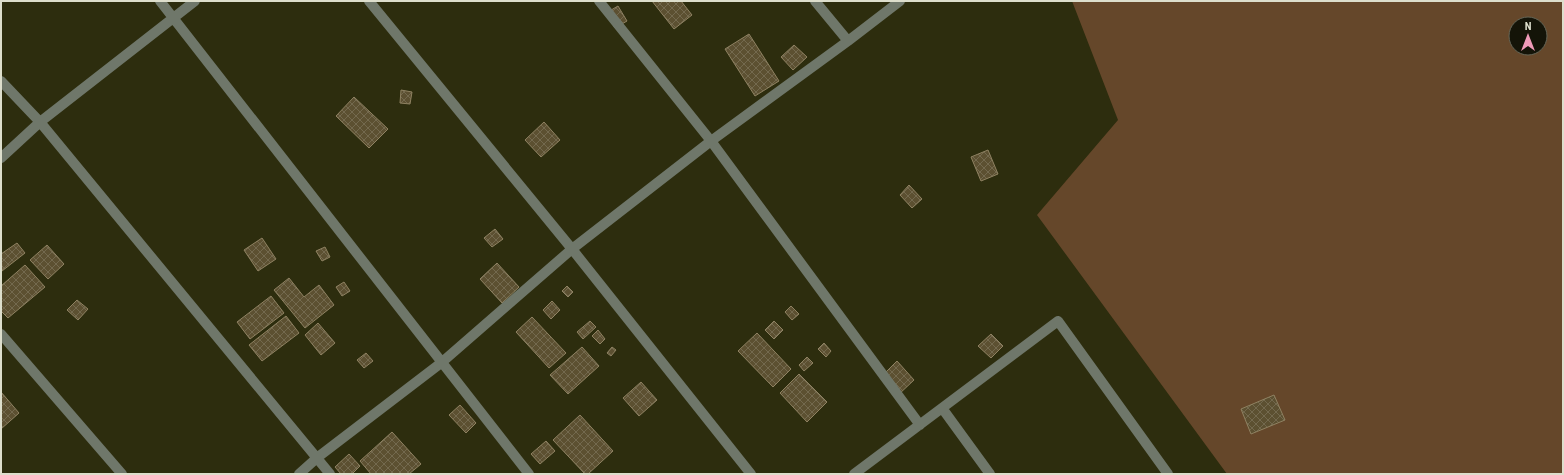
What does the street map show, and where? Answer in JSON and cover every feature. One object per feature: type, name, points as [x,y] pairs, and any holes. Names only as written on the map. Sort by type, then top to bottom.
[{"type":"street","points":[[160,1],[529,474]]},
{"type":"street","points":[[1,158],[40,122],[195,1]]},
{"type":"street","points":[[369,1],[572,249],[751,474]]},
{"type":"street","points":[[599,1],[711,140],[920,425]]},
{"type":"street","points":[[815,1],[848,41]]},
{"type":"street","points":[[299,474],[318,457],[442,363],[572,249],[711,140],[848,41],[900,1]]},
{"type":"street","points":[[1,81],[40,122],[318,457],[330,474]]},
{"type":"street","points":[[854,474],[1058,321],[1168,474]]},
{"type":"street","points":[[1,334],[122,474]]},
{"type":"street","points":[[942,408],[990,474]]},
{"type":"shaded area","points":[[1072,1],[1563,1],[1563,474],[1227,474],[1037,215],[1118,120]]},
{"type":"building","points":[[652,1],[681,1],[692,15],[674,29]]},
{"type":"building","points":[[618,6],[627,21],[615,28],[606,13]]},
{"type":"building","points":[[749,34],[779,81],[755,96],[725,49]]},
{"type":"building","points":[[794,45],[807,57],[793,70],[781,57]]},
{"type":"building","points":[[401,90],[412,92],[410,104],[400,103]]},
{"type":"building","points":[[354,97],[388,129],[369,148],[336,116]]},
{"type":"building","points":[[544,122],[560,140],[541,157],[525,140]]},
{"type":"building","points":[[988,150],[998,174],[981,181],[971,157]]},
{"type":"building","points":[[909,185],[922,199],[912,208],[900,195]]},
{"type":"building","points":[[495,229],[503,239],[492,247],[484,238]]},
{"type":"building","points":[[262,238],[276,259],[258,271],[244,250]]},
{"type":"building","points":[[17,243],[25,253],[2,271],[1,254]]},
{"type":"building","points":[[47,245],[64,264],[48,279],[30,260]]},
{"type":"building","points":[[325,247],[330,257],[322,261],[316,251]]},
{"type":"building","points":[[497,263],[519,287],[502,303],[480,279]]},
{"type":"building","points":[[25,265],[45,287],[8,318],[1,311],[1,286]]},
{"type":"building","points":[[289,278],[304,297],[319,285],[334,305],[305,328],[274,290]]},
{"type":"building","points":[[344,282],[350,291],[342,296],[336,287]]},
{"type":"building","points":[[567,286],[573,292],[568,297],[562,291]]},
{"type":"building","points":[[271,296],[284,313],[250,339],[237,322]]},
{"type":"building","points":[[77,300],[88,309],[78,320],[67,310]]},
{"type":"building","points":[[552,301],[560,310],[551,319],[543,310]]},
{"type":"building","points":[[791,306],[799,314],[792,320],[785,312]]},
{"type":"building","points":[[286,316],[299,333],[262,361],[249,345]]},
{"type":"building","points":[[532,317],[566,353],[549,368],[516,332]]},
{"type":"building","points":[[590,321],[596,327],[583,339],[577,332]]},
{"type":"building","points":[[774,321],[783,330],[774,339],[765,330]]},
{"type":"building","points":[[318,323],[335,343],[321,355],[305,335]]},
{"type":"building","points":[[598,330],[605,339],[600,344],[592,336]]},
{"type":"building","points":[[757,333],[791,369],[773,387],[738,351]]},
{"type":"building","points":[[991,334],[1003,346],[991,358],[978,346]]},
{"type":"building","points":[[824,343],[831,351],[826,357],[818,349]]},
{"type":"building","points":[[582,347],[599,366],[568,394],[550,375]]},
{"type":"building","points":[[612,347],[616,350],[611,356],[607,353]]},
{"type":"building","points":[[366,353],[373,361],[364,368],[357,360]]},
{"type":"building","points":[[807,357],[813,363],[804,371],[799,365]]},
{"type":"building","points":[[897,361],[914,380],[897,396],[880,378]]},
{"type":"building","points":[[799,374],[827,402],[807,422],[780,393]]},
{"type":"building","points":[[641,382],[657,400],[639,416],[623,398]]},
{"type":"building","points":[[1,392],[19,413],[1,429]]},
{"type":"building","points":[[1274,395],[1285,420],[1251,434],[1241,409]]},
{"type":"building","points":[[460,405],[476,423],[466,433],[449,415]]},
{"type":"building","points":[[580,415],[613,451],[588,474],[585,474],[553,440]]},
{"type":"building","points":[[392,432],[421,464],[409,474],[371,474],[360,461]]},
{"type":"building","points":[[546,441],[555,451],[540,464],[531,454]]},
{"type":"building","points":[[349,454],[360,466],[352,474],[341,474],[335,467]]}]
